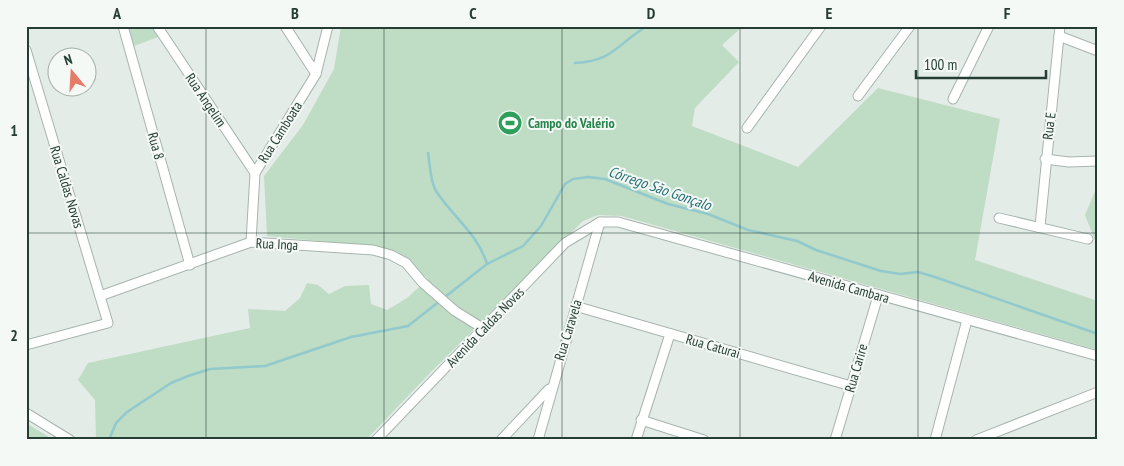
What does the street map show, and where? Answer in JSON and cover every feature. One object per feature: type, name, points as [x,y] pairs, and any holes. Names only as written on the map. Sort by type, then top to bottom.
[{"type":"street","name":"Rua 8","points":[[123,26],[190,265]]},
{"type":"street","name":"Rua Angelim","points":[[157,26],[255,173]]},
{"type":"street","points":[[285,26],[316,74]]},
{"type":"street","name":"Rua Camboata","points":[[251,242],[255,173],[316,74],[328,26]]},
{"type":"street","points":[[747,128],[820,26]]},
{"type":"street","points":[[858,96],[910,26]]},
{"type":"street","points":[[954,99],[989,26]]},
{"type":"street","points":[[1060,31],[1098,51]]},
{"type":"street","name":"Rua E","points":[[1040,226],[1045,159],[1060,31]]},
{"type":"street","name":"Rua Caldas Novas","points":[[26,345],[107,323],[27,56]]},
{"type":"street","points":[[1045,159],[1069,162],[1098,161]]},
{"type":"street","points":[[999,218],[1040,226],[1088,239]]},
{"type":"street","name":"Avenida Cambara","points":[[600,222],[618,222],[1098,356]]},
{"type":"street","name":"Rua Caravela","points":[[538,440],[551,388],[600,222]]},
{"type":"street","name":"Avenida Caldas Novas","points":[[376,440],[565,243],[600,222]]},
{"type":"street","name":"Rua Inga","points":[[100,296],[251,242],[373,250],[391,255],[406,263],[422,282],[455,311],[484,329]]},
{"type":"street","name":"Rua Carire","points":[[835,440],[878,296]]},
{"type":"street","name":"Rua Caturai","points":[[575,306],[851,386]]},
{"type":"street","points":[[935,440],[967,320]]},
{"type":"street","points":[[636,440],[670,334]]},
{"type":"street","points":[[502,440],[551,388]]},
{"type":"street","points":[[976,440],[1098,392]]},
{"type":"street","points":[[26,413],[70,440]]},
{"type":"street","points":[[641,420],[704,440]]},
{"type":"green space","points":[[128,26],[151,26],[158,37],[134,46]]},
{"type":"green space","points":[[341,26],[743,26],[722,45],[739,62],[695,108],[692,126],[798,167],[878,88],[1000,119],[975,260],[1098,301],[1098,350],[622,216],[598,215],[583,221],[431,372],[366,440],[96,440],[95,400],[78,380],[88,363],[250,328],[248,309],[285,311],[300,298],[307,283],[318,285],[329,294],[345,286],[369,285],[371,304],[387,310],[407,298],[428,279],[401,255],[381,247],[267,236],[264,176],[303,125],[334,69]]},
{"type":"green space","points":[[1098,184],[1098,248],[1085,215]]},
{"type":"green space","points":[[26,423],[54,440],[26,440]]},
{"type":"waterway","points":[[575,63],[588,62],[607,55],[647,26]]},
{"type":"waterway","points":[[428,153],[431,178],[436,191],[478,244],[487,264]]},
{"type":"waterway","name":"Córrego São Gonçalo","points":[[109,440],[116,423],[127,412],[171,383],[188,376],[210,369],[265,366],[351,337],[408,326],[487,264],[523,246],[541,226],[565,184],[573,179],[588,177],[605,179],[668,204],[708,214],[748,230],[797,241],[816,250],[881,271],[900,274],[918,272],[935,277],[1098,334]]},
{"type":"place","name":"Campo do Valério","points":[[510,123]]}]
